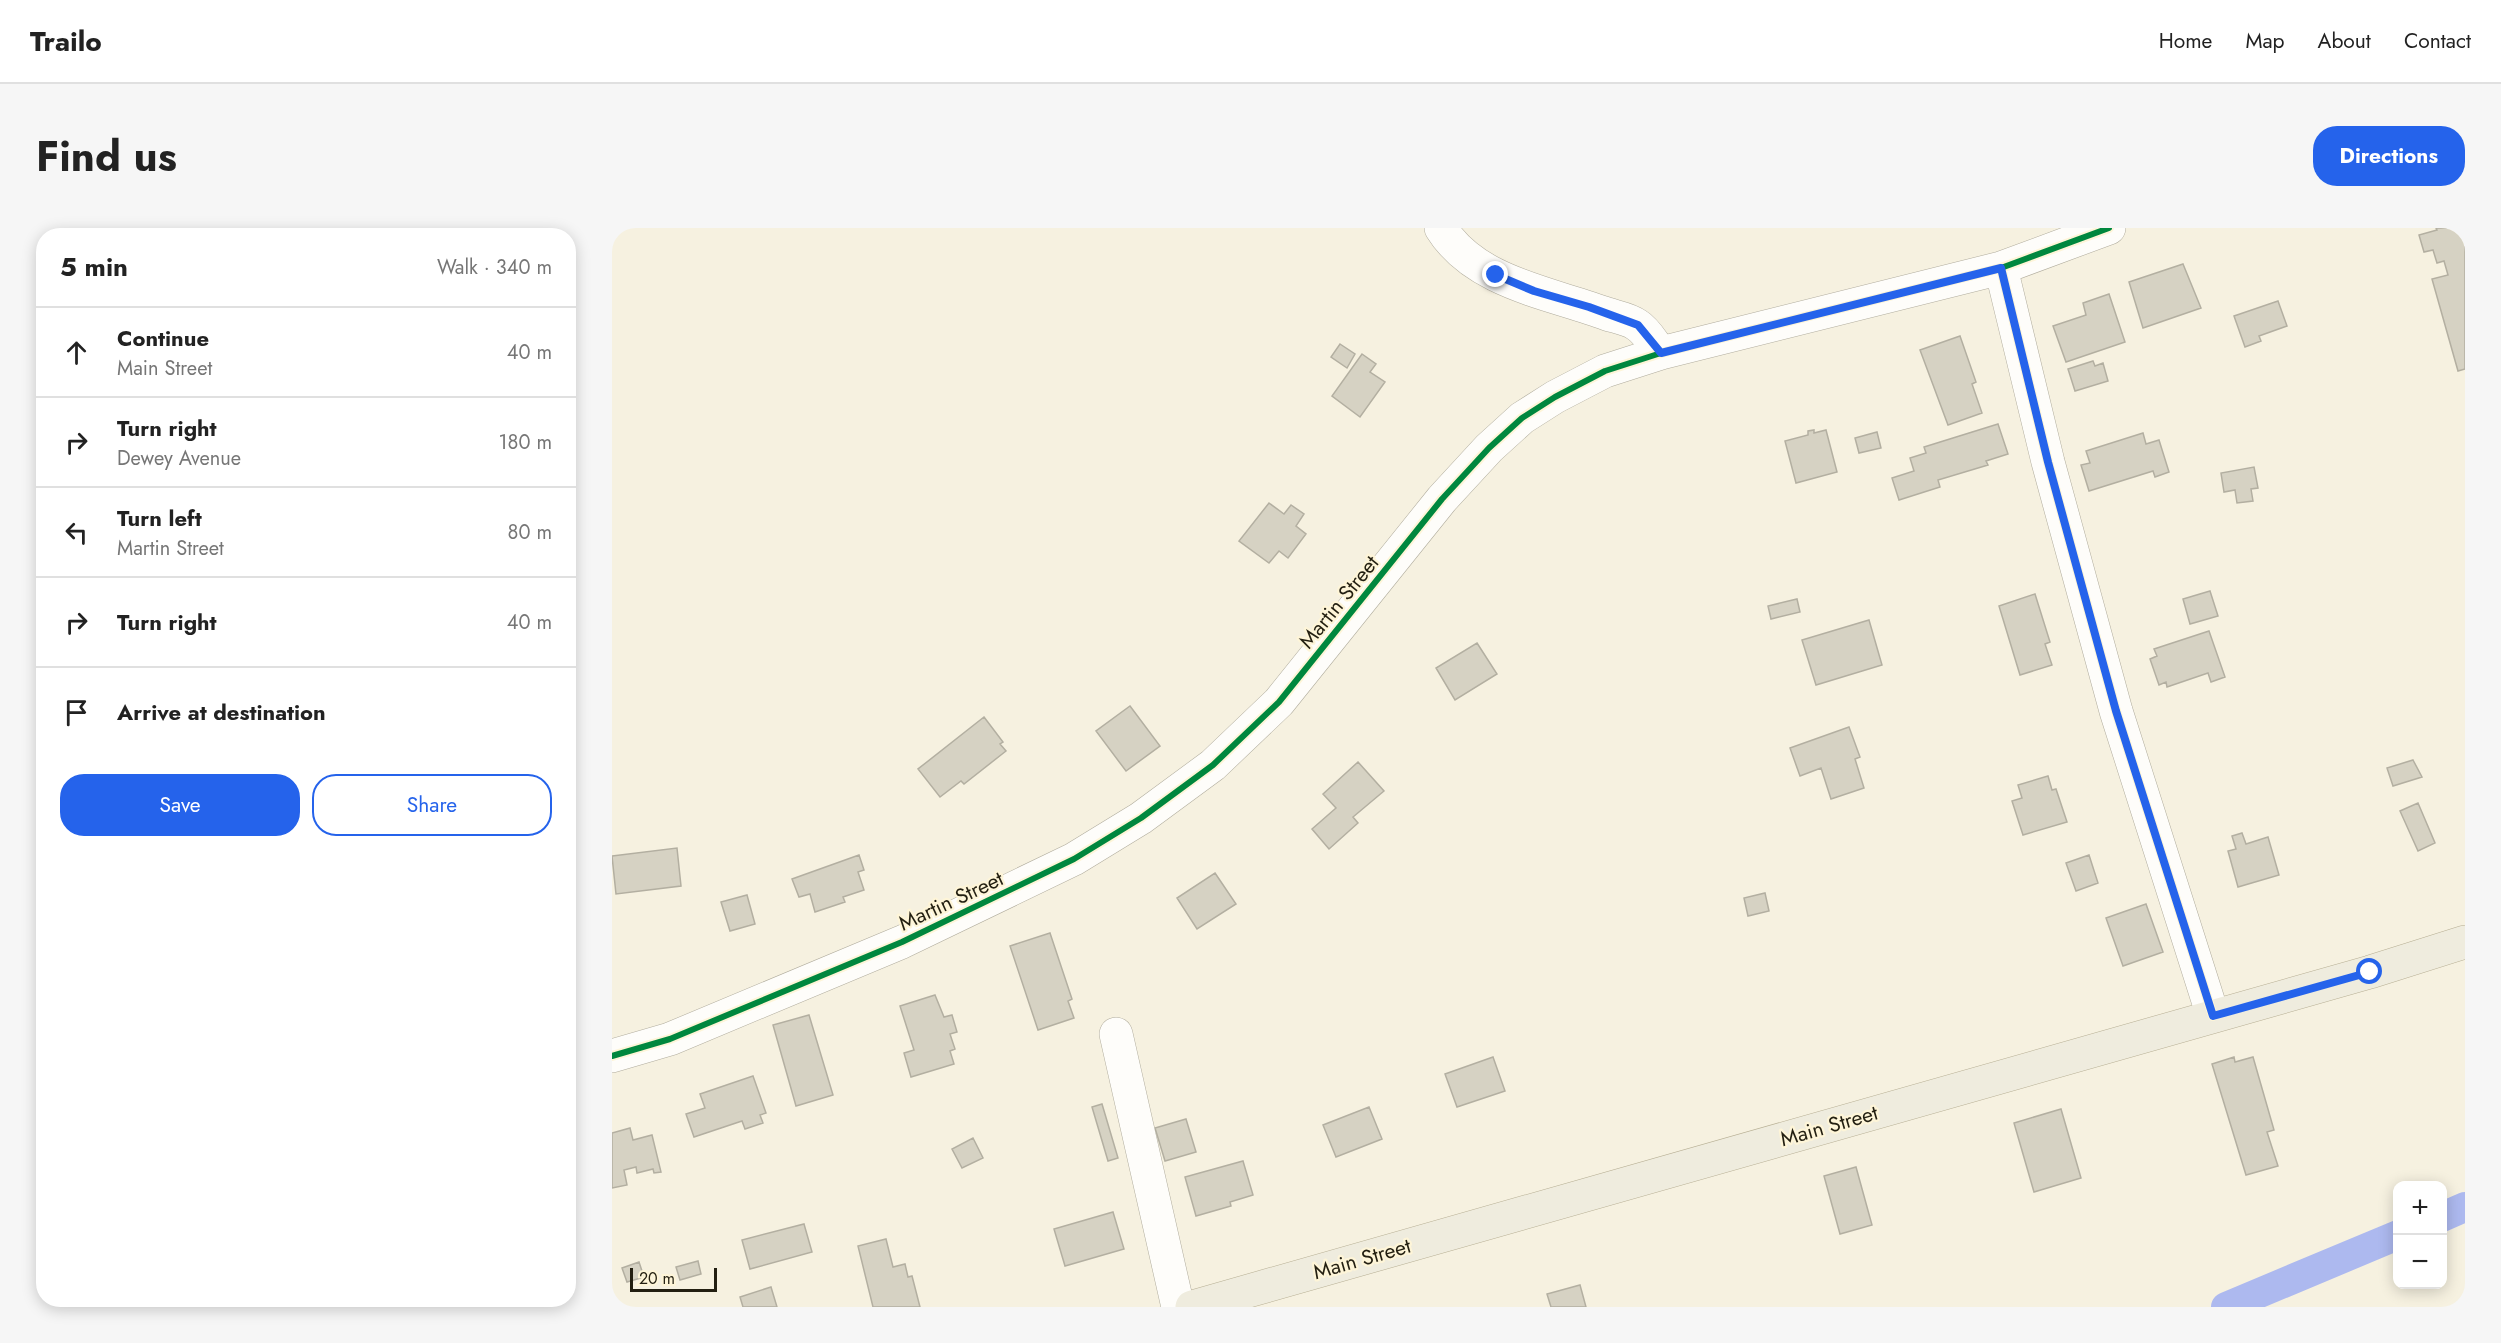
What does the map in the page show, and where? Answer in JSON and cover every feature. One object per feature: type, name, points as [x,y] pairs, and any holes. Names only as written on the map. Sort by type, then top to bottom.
[{"type":"main road","name":"Main Street","points":[[1192,1307],[2465,942]]},
{"type":"street","points":[[1441,228],[1452,246],[1496,275],[1534,291],[1589,307],[1638,325],[1661,353]]},
{"type":"street","name":"Martin Street","points":[[612,1056],[670,1039],[902,942],[1074,859],[1141,818],[1213,765],[1279,702],[1442,499],[1489,448],[1522,417],[1605,371],[1661,353],[2001,268],[2109,228]]},
{"type":"street","points":[[2001,268],[2048,462],[2116,711],[2213,1016]]},
{"type":"street","points":[[1116,1034],[1178,1307]]},
{"type":"building","points":[[2436,228],[2465,228],[2463,231],[2465,238],[2465,369],[2458,371],[2432,279],[2448,275],[2444,261],[2437,263],[2433,250],[2424,252],[2419,235],[2437,230]]},
{"type":"building","points":[[2183,264],[2201,308],[2143,328],[2129,282]]},
{"type":"building","points":[[2109,294],[2125,342],[2066,362],[2053,326],[2086,315],[2083,303]]},
{"type":"building","points":[[2278,301],[2287,326],[2259,336],[2261,341],[2245,347],[2234,316]]},
{"type":"building","points":[[1960,336],[1976,382],[1972,384],[1982,413],[1948,425],[1920,350]]},
{"type":"building","points":[[1340,344],[1355,354],[1347,368],[1331,357]]},
{"type":"building","points":[[1362,354],[1376,364],[1370,372],[1385,382],[1360,417],[1332,396]]},
{"type":"building","points":[[2093,361],[2095,366],[2103,363],[2108,381],[2075,391],[2068,369]]},
{"type":"building","points":[[1998,424],[2008,454],[1986,461],[1988,465],[1938,480],[1940,487],[1899,500],[1892,478],[1914,471],[1910,458],[1926,453],[1924,447]]},
{"type":"building","points":[[1814,430],[1814,433],[1826,430],[1837,472],[1796,483],[1785,441],[1808,435],[1808,431]]},
{"type":"building","points":[[1877,432],[1881,448],[1859,453],[1855,438]]},
{"type":"building","points":[[2143,433],[2146,444],[2159,440],[2169,472],[2155,477],[2153,471],[2089,491],[2081,465],[2090,463],[2086,451]]},
{"type":"building","points":[[2254,467],[2258,488],[2251,489],[2253,501],[2237,503],[2235,490],[2224,492],[2221,473]]},
{"type":"building","points":[[1269,503],[1284,514],[1291,505],[1304,514],[1296,526],[1306,534],[1288,558],[1279,551],[1269,563],[1239,541]]},
{"type":"building","points":[[2210,591],[2218,616],[2190,624],[2183,599]]},
{"type":"building","points":[[2035,594],[2050,642],[2045,644],[2052,665],[2020,675],[1999,606]]},
{"type":"building","points":[[1797,599],[1800,612],[1771,619],[1768,606]]},
{"type":"building","points":[[1869,620],[1882,665],[1816,685],[1802,640]]},
{"type":"building","points":[[2209,631],[2225,677],[2211,682],[2208,673],[2167,687],[2166,682],[2159,685],[2150,659],[2157,656],[2154,649]]},
{"type":"building","points":[[1477,643],[1497,674],[1455,700],[1436,668]]},
{"type":"building","points":[[1130,706],[1160,746],[1126,771],[1096,731]]},
{"type":"building","points":[[984,717],[1003,742],[1000,744],[1006,751],[964,784],[961,781],[940,797],[918,769]]},
{"type":"building","points":[[1849,727],[1860,757],[1855,759],[1864,788],[1831,799],[1821,768],[1800,776],[1790,748]]},
{"type":"building","points":[[2413,760],[2422,777],[2393,786],[2387,768]]},
{"type":"building","points":[[1358,762],[1384,791],[1353,817],[1358,823],[1329,849],[1312,829],[1336,808],[1323,794]]},
{"type":"building","points":[[2048,776],[2052,790],[2056,789],[2067,822],[2023,835],[2012,801],[2022,798],[2018,785]]},
{"type":"building","points":[[2418,803],[2435,843],[2418,851],[2400,811]]},
{"type":"building","points":[[2242,833],[2246,844],[2268,837],[2279,875],[2238,887],[2228,851],[2236,849],[2232,836]]},
{"type":"building","points":[[677,848],[681,886],[616,894],[612,856]]},
{"type":"building","points":[[859,855],[864,870],[858,872],[864,890],[843,897],[845,902],[815,912],[810,894],[799,897],[792,879]]},
{"type":"building","points":[[2089,855],[2098,883],[2076,891],[2066,863]]},
{"type":"building","points":[[1215,873],[1236,904],[1197,929],[1177,898]]},
{"type":"building","points":[[1765,893],[1769,911],[1748,916],[1744,898]]},
{"type":"building","points":[[747,895],[755,924],[730,931],[721,902]]},
{"type":"building","points":[[2146,904],[2163,952],[2123,966],[2106,918]]},
{"type":"building","points":[[1050,933],[1072,999],[1068,1001],[1074,1018],[1038,1030],[1010,946]]},
{"type":"building","points":[[935,995],[944,1017],[952,1015],[957,1032],[950,1034],[955,1049],[950,1051],[954,1064],[911,1077],[904,1053],[914,1050],[900,1006]]},
{"type":"building","points":[[809,1015],[833,1095],[796,1106],[773,1025]]},
{"type":"building","points":[[1493,1057],[1505,1091],[1457,1107],[1445,1074]]},
{"type":"building","points":[[2234,1057],[2235,1062],[2253,1057],[2274,1130],[2267,1132],[2278,1166],[2246,1175],[2212,1064]]},
{"type":"building","points":[[753,1076],[766,1113],[760,1115],[763,1123],[745,1129],[742,1121],[694,1137],[686,1114],[705,1108],[700,1094]]},
{"type":"building","points":[[1102,1104],[1118,1158],[1108,1161],[1092,1107]]},
{"type":"building","points":[[1369,1107],[1382,1139],[1336,1157],[1323,1125]]},
{"type":"building","points":[[2061,1109],[2081,1178],[2034,1192],[2014,1123]]},
{"type":"building","points":[[1186,1119],[1196,1152],[1165,1161],[1155,1128]]},
{"type":"building","points":[[630,1128],[633,1140],[652,1135],[661,1172],[654,1173],[653,1169],[637,1173],[636,1167],[624,1170],[627,1185],[612,1188],[612,1133]]},
{"type":"building","points":[[973,1138],[983,1158],[962,1168],[952,1149]]},
{"type":"building","points":[[1243,1161],[1253,1195],[1230,1202],[1231,1206],[1196,1216],[1185,1177]]},
{"type":"building","points":[[1856,1167],[1872,1225],[1840,1234],[1824,1176]]},
{"type":"building","points":[[1113,1212],[1124,1249],[1065,1266],[1054,1229]]},
{"type":"building","points":[[804,1224],[812,1252],[750,1269],[742,1240]]},
{"type":"building","points":[[886,1239],[893,1267],[905,1264],[908,1277],[912,1276],[920,1307],[873,1307],[858,1246]]},
{"type":"building","points":[[698,1261],[701,1274],[680,1280],[676,1267]]},
{"type":"building","points":[[639,1262],[644,1277],[627,1282],[622,1268]]},
{"type":"building","points":[[1580,1285],[1586,1307],[1551,1307],[1547,1294]]},
{"type":"building","points":[[771,1287],[777,1307],[743,1307],[740,1297]]},
{"type":"waterway","points":[[2447,1215],[2465,1207]]},
{"type":"waterway","points":[[2226,1307],[2393,1237]]},
{"type":"cycle path","points":[[612,1056],[670,1039],[902,942],[1074,859],[1141,818],[1213,765],[1279,702],[1442,499],[1489,448],[1522,418],[1555,397],[1605,371],[1661,353],[2001,268],[2109,228]]},
{"type":"cycle path","points":[[2001,268],[2048,462],[2116,711],[2213,1016]]},
{"type":"route","points":[[1496,275],[1534,291],[1589,307],[1638,325],[1661,353],[2001,268],[2022,363],[2116,711],[2213,1016],[2370,972]]}]
